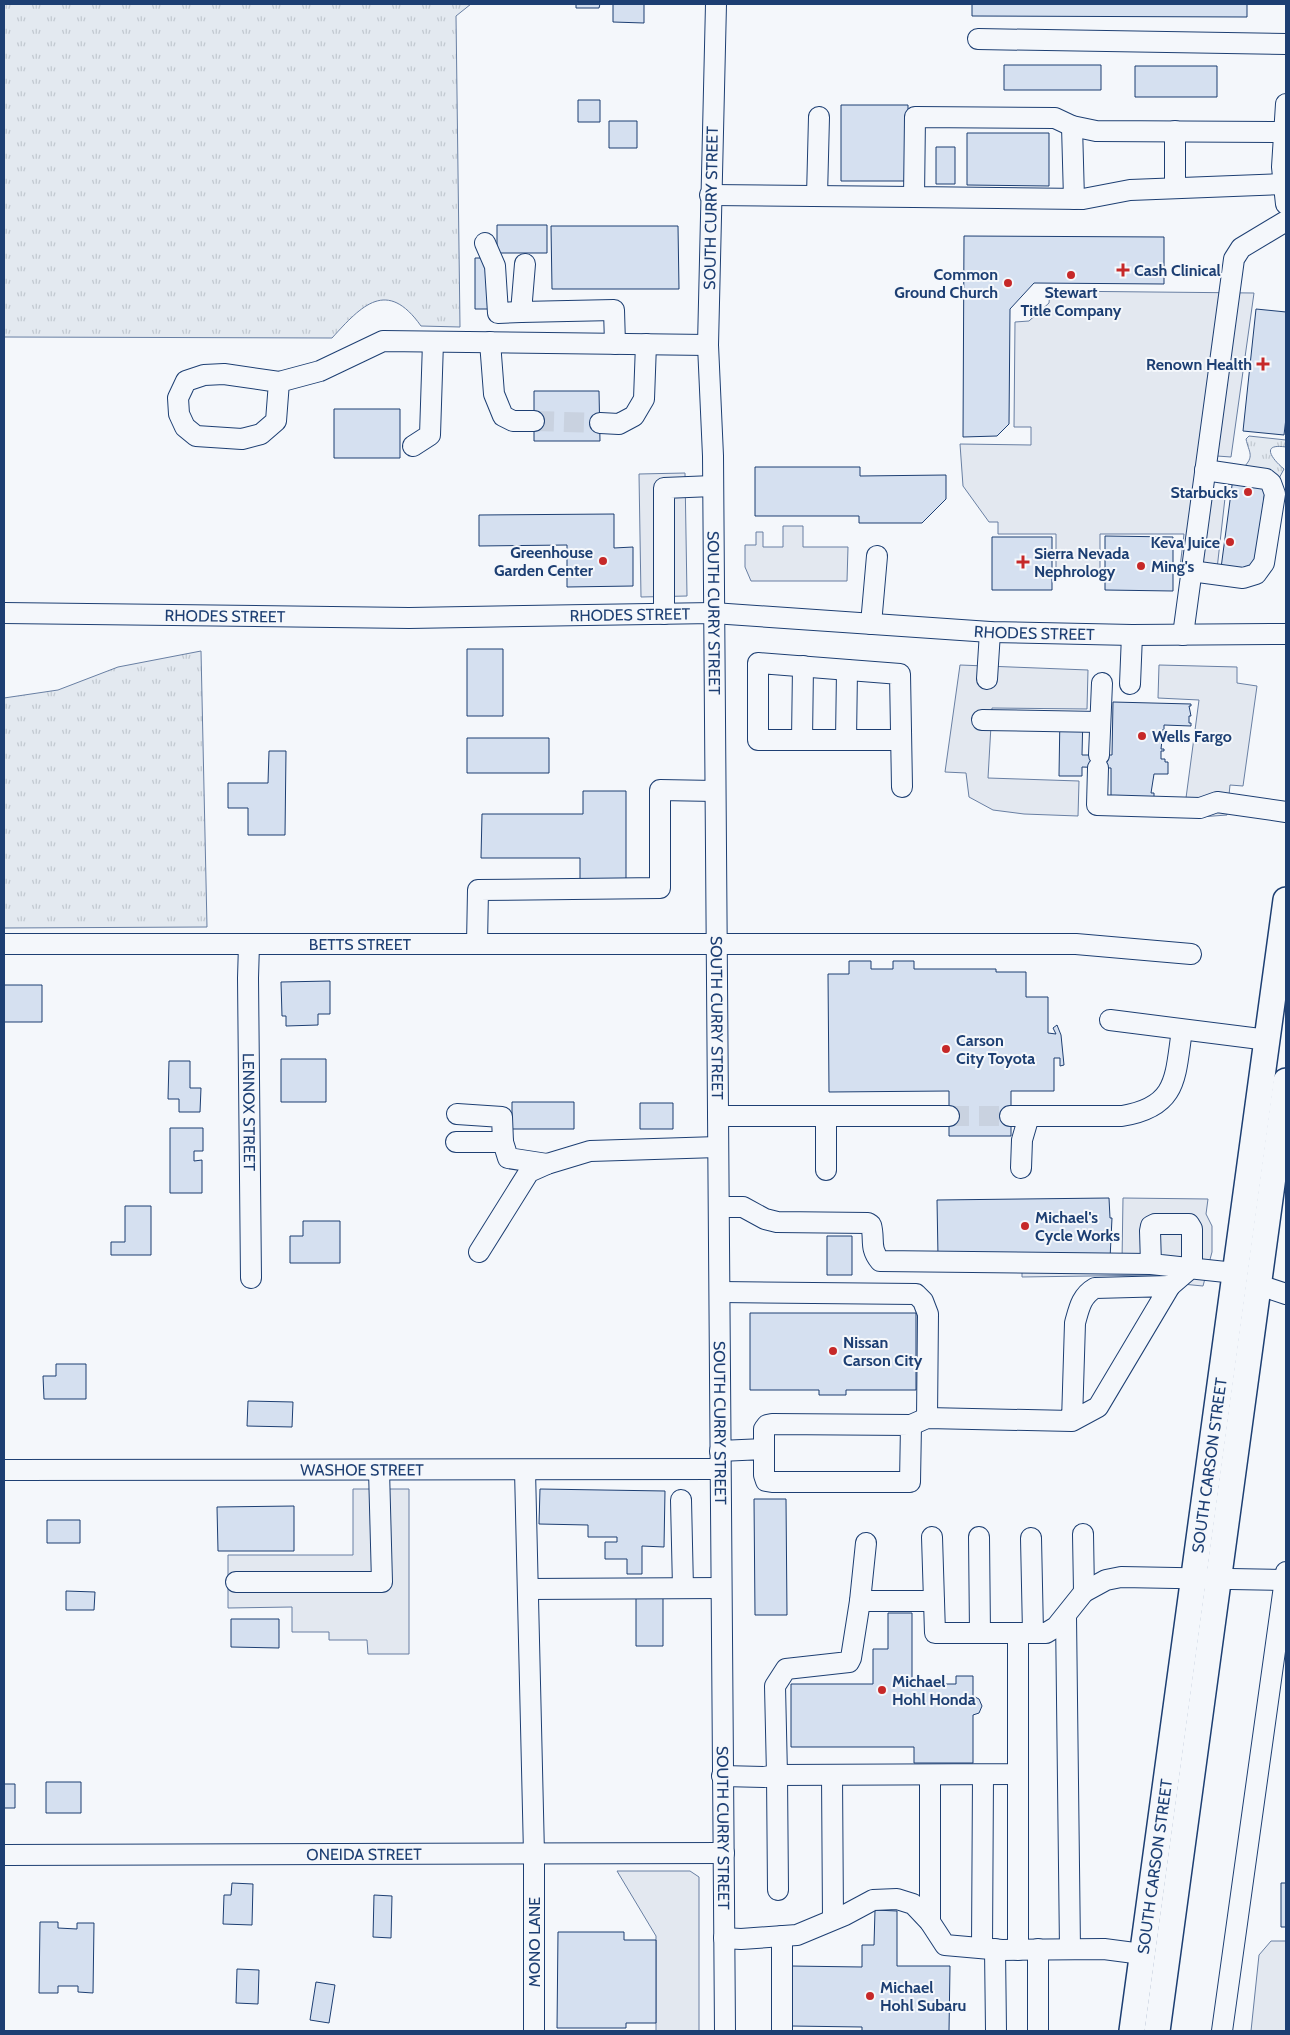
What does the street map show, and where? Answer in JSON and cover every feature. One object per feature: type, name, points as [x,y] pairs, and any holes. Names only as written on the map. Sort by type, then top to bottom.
[{"type":"main road","name":"SOUTH CARSON STREET","points":[[1157,2031],[1206,1578],[1235,1273],[1286,900]]},
{"type":"main road","name":"SOUTH CARSON STREET","points":[[1132,2031],[1142,1954],[1206,1578],[1260,1285],[1286,1081]]},
{"type":"main road","points":[[1235,1273],[1260,1285]]},
{"type":"street","name":"SOUTH CURRY STREET","points":[[716,4],[708,345],[712,402],[713,486],[725,2031]]},
{"type":"street","points":[[978,39],[1286,44]]},
{"type":"street","points":[[1286,104],[1282,168],[1286,204]]},
{"type":"street","points":[[817,196],[819,117]]},
{"type":"street","points":[[914,197],[915,117],[1055,118],[1072,126],[1096,131],[1285,132]]},
{"type":"street","points":[[1072,126],[1074,199]]},
{"type":"street","points":[[1176,131],[1176,188]]},
{"type":"street","points":[[710,196],[1074,199],[1130,190],[1284,184]]},
{"type":"street","points":[[1183,635],[1234,259],[1241,248],[1286,221]]},
{"type":"street","points":[[485,243],[495,266],[498,313],[614,310],[615,344]]},
{"type":"street","points":[[521,312],[524,264]]},
{"type":"street","points":[[279,382],[276,420],[260,434],[242,439],[196,436],[185,427],[179,414],[178,398],[186,382],[204,375],[224,374],[279,382],[320,371],[383,341],[708,345]]},
{"type":"street","points":[[413,446],[430,435],[433,342]]},
{"type":"street","points":[[490,342],[494,394],[503,416],[512,420],[534,421]]},
{"type":"street","points":[[600,424],[619,424],[634,416],[644,399],[646,344]]},
{"type":"street","points":[[1191,571],[1243,578],[1256,574],[1264,563],[1275,494],[1271,483],[1266,479],[1205,470]]},
{"type":"street","points":[[664,614],[664,488],[713,486]]},
{"type":"street","points":[[871,624],[877,556]]},
{"type":"street","name":"RHODES STREET","points":[[4,613],[409,618],[713,613],[990,632],[1132,635],[1286,634]]},
{"type":"street","points":[[987,680],[990,632]]},
{"type":"street","points":[[1130,684],[1132,635]]},
{"type":"street","points":[[901,740],[758,740],[758,663],[900,674],[902,787]]},
{"type":"street","points":[[802,740],[803,666]]},
{"type":"street","points":[[846,740],[847,670]]},
{"type":"street","points":[[1102,683],[1097,805],[1200,808],[1216,802],[1286,812]]},
{"type":"street","points":[[982,720],[1100,722]]},
{"type":"street","points":[[477,944],[478,890],[660,888],[660,790],[715,790]]},
{"type":"street","name":"BETTS STREET","points":[[4,944],[1076,944],[1191,954]]},
{"type":"street","name":"LENNOX STREET","points":[[249,944],[251,1278]]},
{"type":"street","points":[[1110,1020],[1268,1040]]},
{"type":"street","points":[[1021,1168],[1022,1140],[1020,1116],[1122,1116],[1138,1114],[1154,1107],[1166,1097],[1172,1086],[1182,1030]]},
{"type":"street","points":[[457,1114],[502,1117],[503,1142],[508,1158],[547,1164]]},
{"type":"street","points":[[718,1116],[949,1116]]},
{"type":"street","points":[[826,1116],[826,1170]]},
{"type":"street","points":[[456,1142],[503,1142]]},
{"type":"street","points":[[479,1252],[529,1172],[547,1164],[590,1151],[718,1147]]},
{"type":"street","points":[[720,1207],[743,1207],[764,1219],[777,1222],[868,1223],[872,1229],[873,1251],[880,1261],[1151,1264],[1235,1273]]},
{"type":"street","points":[[720,1292],[916,1294],[924,1301],[928,1314],[919,1422],[910,1482],[766,1481],[764,1475],[764,1429],[772,1424],[919,1422],[1072,1422],[1098,1408],[1170,1286],[1192,1267],[1192,1229],[1189,1224],[1155,1224],[1151,1226],[1151,1264]]},
{"type":"street","points":[[1260,1285],[1286,1294]]},
{"type":"street","points":[[1072,1422],[1075,1323],[1078,1309],[1088,1292],[1095,1288],[1170,1286]]},
{"type":"street","name":"WASHOE STREET","points":[[4,1470],[525,1470],[720,1460],[764,1449]]},
{"type":"street","points":[[236,1582],[382,1582],[379,1470]]},
{"type":"street","name":"MONO LANE","points":[[525,1470],[534,1854],[534,2031]]},
{"type":"street","points":[[682,1500],[683,1588]]},
{"type":"street","points":[[1083,1534],[1084,1592]]},
{"type":"street","points":[[932,1537],[935,1633],[1046,1633],[1056,1627],[1084,1592],[1106,1580],[1121,1577],[1286,1578],[1222,2031]]},
{"type":"street","points":[[979,1537],[980,1633]]},
{"type":"street","points":[[1031,1538],[1018,1769],[1028,1950],[1038,2031]]},
{"type":"street","points":[[778,1890],[775,1686],[786,1669],[848,1662],[852,1658],[866,1543]]},
{"type":"street","points":[[528,1589],[721,1588]]},
{"type":"street","points":[[860,1601],[934,1601]]},
{"type":"street","points":[[1066,1616],[1070,1949]]},
{"type":"street","points":[[722,1776],[764,1777],[777,1774],[983,1775],[1014,1774],[1018,1769]]},
{"type":"street","points":[[832,1774],[833,1919]]},
{"type":"street","points":[[930,1775],[930,1922]]},
{"type":"street","points":[[983,1775],[988,1949],[996,2031]]},
{"type":"street","name":"ONEIDA STREET","points":[[4,1855],[724,1853]]},
{"type":"street","points":[[724,1938],[741,1939],[797,1935],[845,1915],[873,1900],[897,1899],[913,1904],[930,1922],[945,1945],[988,1949],[1104,1949],[1142,1954]]},
{"type":"street","points":[[782,1936],[782,2031]]},
{"type":"green space","points":[[4,4],[471,4],[456,16],[460,327],[421,326],[409,311],[397,303],[386,300],[364,307],[332,338],[4,337]]},
{"type":"green space","points":[[1249,436],[1286,440],[1286,447],[1273,447],[1271,450],[1273,457],[1284,469],[1277,482],[1243,468],[1250,457],[1246,439]]},
{"type":"green space","points":[[201,651],[207,927],[4,928],[4,698],[58,690],[118,667]]},
{"type":"shaded area","points":[[1050,291],[1254,293],[1231,457],[1217,456],[1211,497],[1225,498],[1217,569],[1180,567],[1184,534],[1100,534],[1100,574],[1056,573],[1056,534],[998,534],[998,522],[989,522],[963,486],[960,444],[1031,445],[1031,427],[1014,427],[1015,322],[1029,321],[1049,303]]},
{"type":"shaded area","points":[[685,473],[687,596],[641,597],[639,474]]},
{"type":"shaded area","points":[[783,526],[803,526],[803,547],[848,547],[847,581],[751,581],[745,567],[745,545],[756,545],[756,532],[763,532],[763,547],[783,547]]},
{"type":"shaded area","points":[[960,665],[1088,670],[1087,709],[992,708],[988,778],[1079,781],[1078,816],[1024,814],[993,810],[969,797],[966,773],[945,772]]},
{"type":"shaded area","points":[[1159,665],[1237,667],[1237,683],[1257,686],[1243,786],[1230,785],[1227,815],[1200,817],[1201,798],[1186,798],[1199,700],[1158,698]]},
{"type":"shaded area","points":[[1123,1198],[1208,1199],[1206,1214],[1212,1226],[1212,1252],[1203,1286],[1182,1284],[1158,1275],[1022,1277],[1022,1262],[1122,1261]]},
{"type":"shaded area","points":[[353,1489],[409,1489],[409,1654],[368,1654],[367,1640],[329,1640],[329,1632],[292,1632],[292,1607],[228,1608],[228,1555],[353,1555]]},
{"type":"shaded area","points":[[617,1871],[690,1871],[699,1877],[699,2031],[656,2031],[656,1936]]},
{"type":"shaded area","points":[[1271,1941],[1286,1941],[1286,2031],[1251,2031],[1259,1955]]},
{"type":"building","points":[[576,4],[600,4],[599,8],[576,8]]},
{"type":"building","points":[[613,4],[644,4],[644,23],[613,22]]},
{"type":"building","points":[[972,4],[1247,4],[1247,17],[972,16]]},
{"type":"building","points":[[1004,65],[1101,65],[1101,90],[1004,90]]},
{"type":"building","points":[[1135,66],[1217,66],[1217,97],[1135,97]]},
{"type":"building","points":[[578,100],[600,100],[600,122],[578,122]]},
{"type":"building","points":[[841,105],[908,105],[908,181],[841,181]]},
{"type":"building","points":[[609,121],[637,121],[637,148],[609,148]]},
{"type":"building","points":[[967,133],[1049,133],[1049,186],[967,185]]},
{"type":"building","points":[[936,147],[955,147],[955,184],[936,184]]},
{"type":"building","points":[[497,225],[547,225],[547,253],[497,253]]},
{"type":"building","points":[[551,226],[678,226],[679,289],[552,289]]},
{"type":"building","points":[[964,236],[1164,237],[1164,284],[1034,283],[1010,309],[1009,424],[997,436],[963,437]]},
{"type":"building","points":[[475,258],[490,258],[490,309],[475,309]]},
{"type":"building","points":[[1256,309],[1286,312],[1286,418],[1284,435],[1243,431]]},
{"type":"building","points":[[534,391],[599,391],[600,441],[534,441]]},
{"type":"building","points":[[334,409],[400,409],[400,458],[334,458]]},
{"type":"building","points":[[755,467],[860,467],[860,476],[946,475],[946,499],[922,523],[859,523],[859,516],[755,516]]},
{"type":"building","points":[[1233,478],[1266,482],[1256,563],[1246,571],[1221,568]]},
{"type":"building","points":[[614,514],[614,548],[633,547],[633,586],[567,587],[567,545],[479,546],[479,515]]},
{"type":"building","points":[[1105,536],[1173,537],[1173,591],[1105,590]]},
{"type":"building","points":[[992,537],[1052,537],[1052,590],[992,590]]},
{"type":"building","points":[[467,649],[503,649],[503,716],[467,716]]},
{"type":"building","points":[[1113,702],[1191,704],[1189,706],[1191,716],[1189,716],[1189,723],[1191,723],[1191,726],[1164,725],[1164,730],[1162,730],[1163,740],[1161,749],[1164,749],[1164,751],[1161,751],[1161,759],[1165,759],[1165,762],[1168,762],[1168,774],[1154,774],[1151,793],[1154,793],[1154,797],[1111,796],[1111,768],[1082,767],[1082,776],[1059,776],[1060,713],[1083,713],[1082,755],[1112,755]]},
{"type":"building","points":[[467,738],[549,738],[549,773],[467,773]]},
{"type":"building","points":[[269,751],[286,751],[285,835],[248,835],[248,808],[228,808],[228,783],[268,783]]},
{"type":"building","points":[[583,791],[626,791],[626,879],[580,879],[580,858],[481,858],[482,814],[583,814]]},
{"type":"building","name":"Carson City Toyota","points":[[849,961],[871,961],[871,969],[893,969],[893,961],[914,961],[914,969],[996,969],[996,972],[1026,972],[1026,997],[1048,997],[1048,1033],[1056,1034],[1053,1028],[1057,1025],[1061,1035],[1064,1065],[1060,1066],[1060,1058],[1054,1058],[1054,1091],[1011,1091],[1011,1136],[949,1136],[949,1091],[829,1092],[828,974],[849,974]]},
{"type":"building","points":[[330,981],[330,1014],[318,1014],[318,1025],[286,1026],[286,1016],[282,1016],[281,982]]},
{"type":"building","points":[[4,985],[42,985],[42,1022],[4,1022]]},
{"type":"building","points":[[281,1059],[326,1059],[326,1102],[281,1102]]},
{"type":"building","points":[[169,1061],[190,1061],[190,1088],[201,1088],[200,1112],[179,1112],[179,1099],[168,1099]]},
{"type":"building","points":[[512,1102],[574,1102],[574,1129],[512,1129]]},
{"type":"building","points":[[640,1103],[673,1103],[673,1129],[640,1129]]},
{"type":"building","points":[[170,1128],[203,1128],[203,1151],[194,1151],[194,1161],[202,1160],[202,1193],[170,1193]]},
{"type":"building","name":"Michael's Cycle Works","points":[[1109,1198],[1110,1218],[1112,1218],[1110,1259],[938,1256],[937,1200]]},
{"type":"building","points":[[125,1206],[151,1206],[151,1255],[111,1255],[111,1242],[125,1242]]},
{"type":"building","points":[[303,1221],[340,1221],[340,1263],[290,1263],[290,1236],[303,1236]]},
{"type":"building","points":[[827,1236],[852,1236],[852,1275],[827,1275]]},
{"type":"building","name":"Nissan Carson City","points":[[750,1313],[916,1313],[916,1390],[846,1390],[846,1395],[819,1395],[819,1390],[750,1390]]},
{"type":"building","points":[[56,1364],[86,1364],[86,1399],[44,1399],[43,1376],[56,1376]]},
{"type":"building","points":[[248,1401],[293,1402],[292,1427],[247,1426]]},
{"type":"building","points":[[540,1489],[665,1491],[664,1547],[642,1546],[642,1574],[627,1574],[627,1559],[605,1559],[605,1542],[617,1542],[617,1537],[588,1537],[588,1525],[539,1524]]},
{"type":"building","points":[[754,1499],[786,1499],[787,1615],[755,1615]]},
{"type":"building","points":[[294,1506],[294,1551],[218,1551],[217,1507]]},
{"type":"building","points":[[47,1520],[80,1520],[80,1543],[47,1543]]},
{"type":"building","points":[[66,1591],[95,1592],[94,1610],[66,1610]]},
{"type":"building","points":[[636,1598],[663,1598],[663,1646],[636,1646]]},
{"type":"building","name":"Michael Hohl Honda","points":[[888,1613],[912,1613],[912,1684],[956,1684],[956,1676],[973,1676],[973,1696],[979,1699],[982,1706],[979,1713],[973,1715],[973,1763],[914,1763],[914,1747],[791,1747],[791,1684],[873,1684],[873,1649],[888,1649]]},
{"type":"building","points":[[231,1619],[279,1619],[279,1648],[231,1647]]},
{"type":"building","points":[[46,1782],[81,1782],[81,1813],[46,1813]]},
{"type":"building","points":[[4,1784],[15,1784],[15,1808],[4,1808]]},
{"type":"building","points":[[232,1883],[253,1884],[252,1925],[223,1924],[224,1895],[231,1895]]},
{"type":"building","points":[[1281,1883],[1286,1883],[1286,1927],[1281,1927]]},
{"type":"building","points":[[374,1895],[392,1896],[391,1938],[373,1937]]},
{"type":"building","name":"Michael Hohl Subaru","points":[[875,1910],[897,1911],[897,1966],[950,1966],[949,2031],[862,2031],[862,2027],[791,2026],[791,1966],[862,1967],[862,1945],[874,1945]]},
{"type":"building","points":[[40,1922],[58,1922],[58,1928],[77,1929],[77,1923],[94,1923],[93,1993],[78,1992],[78,1986],[58,1986],[58,1993],[39,1993]]},
{"type":"building","points":[[558,1932],[624,1932],[624,1940],[656,1940],[656,2023],[626,2023],[626,2028],[557,2028]]},
{"type":"building","points":[[237,1969],[259,1970],[258,2004],[236,2003]]},
{"type":"building","points":[[316,1982],[335,1985],[329,2023],[310,2020]]},
{"type":"tunnel","points":[[534,421],[600,423]]},
{"type":"tunnel","points":[[949,1116],[1010,1116]]},
{"type":"place","name":"Cash Clinical","points":[[1123,270]]},
{"type":"place","name":"Stewart Title Company","points":[[1071,275]]},
{"type":"place","name":"Common Ground Church","points":[[1008,283]]},
{"type":"place","name":"Renown Health","points":[[1263,364]]},
{"type":"place","name":"Starbucks","points":[[1248,492]]},
{"type":"place","name":"Keva Juice","points":[[1230,542]]},
{"type":"place","name":"Greenhouse Garden Center","points":[[603,561]]},
{"type":"place","name":"Sierra Nevada Nephrology","points":[[1023,562]]},
{"type":"place","name":"Ming's","points":[[1141,566]]},
{"type":"place","name":"Wells Fargo","points":[[1142,736]]},
{"type":"place","name":"Carson City Toyota","points":[[946,1049]]},
{"type":"place","name":"Michael's Cycle Works","points":[[1025,1226]]},
{"type":"place","name":"Nissan Carson City","points":[[833,1351]]},
{"type":"place","name":"Michael Hohl Honda","points":[[882,1690]]},
{"type":"place","name":"Michael Hohl Subaru","points":[[870,1996]]}]
